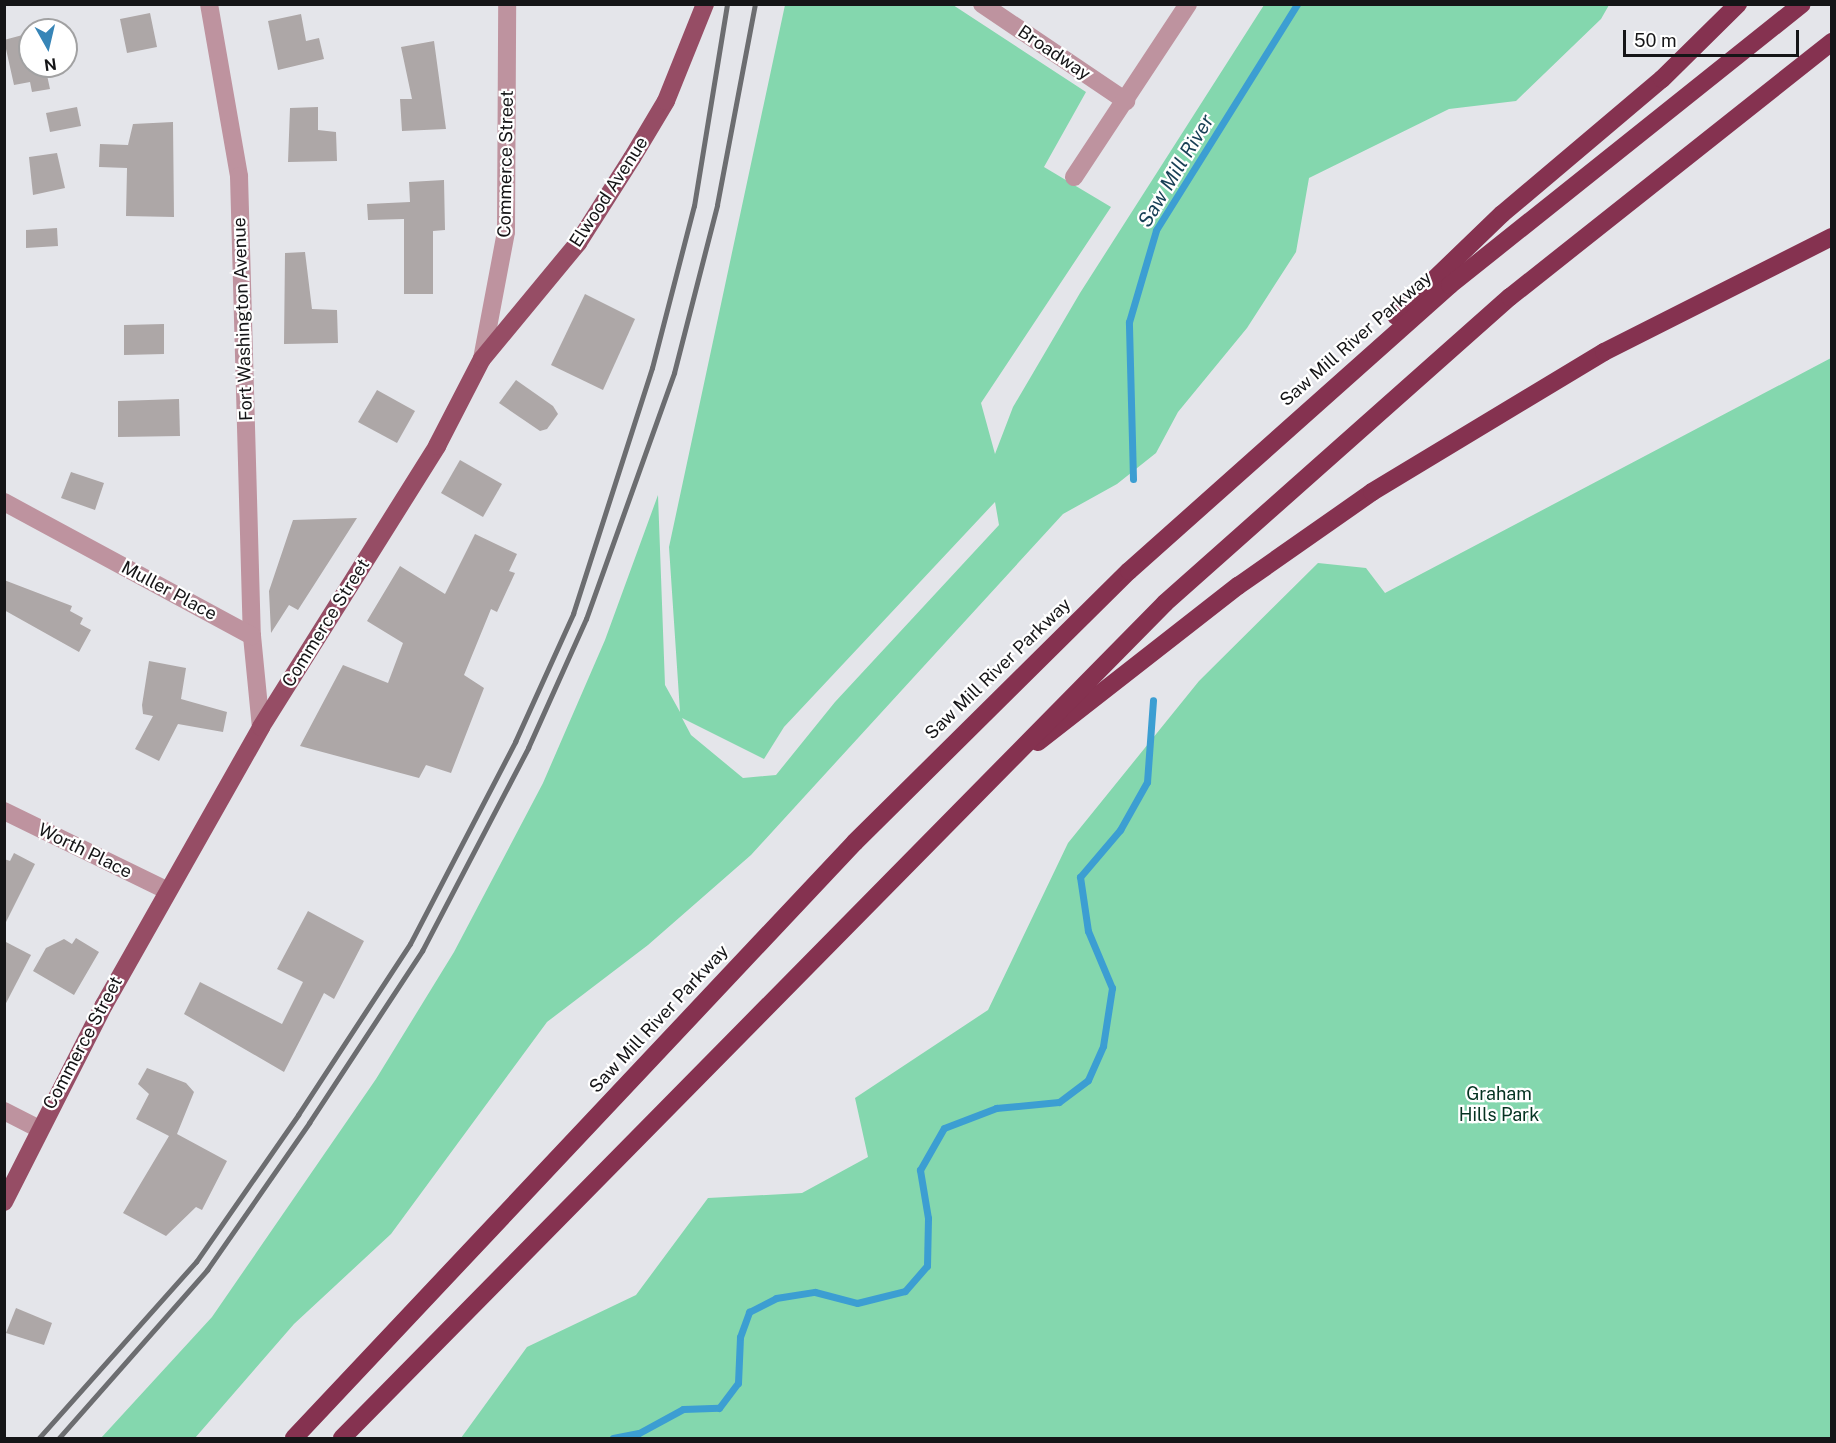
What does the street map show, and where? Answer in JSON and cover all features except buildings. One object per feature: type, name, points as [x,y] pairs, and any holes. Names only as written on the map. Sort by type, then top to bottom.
[{"type":"highway","points":[[1224,483],[1502,213],[1662,79],[1738,4]]},
{"type":"highway","name":"Saw Mill River Parkway","points":[[294,1438],[877,819],[1224,483],[1515,230],[1802,4]]},
{"type":"highway","points":[[342,1438],[1134,632],[1347,438],[1578,241],[1832,42]]},
{"type":"highway","points":[[1000,769],[1372,492],[1604,352],[1832,237]]},
{"type":"main road","name":"Elwood Avenue","points":[[482,359],[578,243],[626,168],[666,101],[705,4]]},
{"type":"main road","name":"Commerce Street","points":[[4,1202],[39,1128],[166,890],[261,727],[437,446],[482,359]]},
{"type":"street","name":"Fort Washington Avenue","points":[[209,4],[239,176],[252,636]]},
{"type":"street","name":"Commerce Street","points":[[482,359],[506,232],[507,4]]},
{"type":"street","name":"Broadway","points":[[982,4],[1126,100]]},
{"type":"street","points":[[1074,177],[1188,4]]},
{"type":"street","name":"Muller Place","points":[[4,502],[252,636]]},
{"type":"street","points":[[252,636],[261,727]]},
{"type":"street","name":"Worth Place","points":[[4,811],[166,890]]},
{"type":"street","points":[[4,1111],[39,1128]]},
{"type":"green space","points":[[785,5],[953,5],[1086,92],[1044,167],[1111,207],[981,403],[995,454],[1013,407],[1080,293],[1264,5],[1609,5],[1601,19],[1516,101],[1449,109],[1309,178],[1296,252],[1247,328],[1178,412],[1156,453],[1117,484],[1063,514],[751,855],[648,945],[547,1022],[391,1234],[294,1324],[195,1438],[101,1438],[212,1317],[376,1079],[454,952],[543,783],[605,640],[658,495],[665,685],[680,712],[669,547]],"holes":[[[995,502],[999,525],[835,702],[776,775],[743,778],[691,735],[682,718],[764,759],[784,727]]]},
{"type":"green space","name":"Graham Hills Park","points":[[1831,358],[1831,1438],[461,1438],[527,1347],[636,1295],[708,1198],[802,1193],[868,1157],[855,1098],[988,1010],[1068,843],[1199,681],[1318,563],[1366,568],[1385,593]]},
{"type":"waterway","name":"Saw Mill River","points":[[1133,479],[1129,322],[1156,230],[1297,4]]},
{"type":"waterway","name":"Saw Mill River","points":[[613,1438],[639,1433],[683,1409],[719,1408],[738,1383],[740,1337],[749,1312],[776,1298],[815,1292],[857,1303],[905,1291],[927,1266],[928,1218],[920,1170],[944,1128],[996,1108],[1059,1102],[1088,1080],[1103,1046],[1112,988],[1088,931],[1080,877],[1120,830],[1147,782],[1153,700]]},
{"type":"railway","points":[[39,1438],[196,1262],[298,1115],[410,944],[515,742],[573,614],[652,368],[694,206],[727,4]]},
{"type":"railway","points":[[59,1438],[207,1270],[309,1123],[422,951],[528,748],[586,619],[674,373],[717,205],[755,4]]}]
